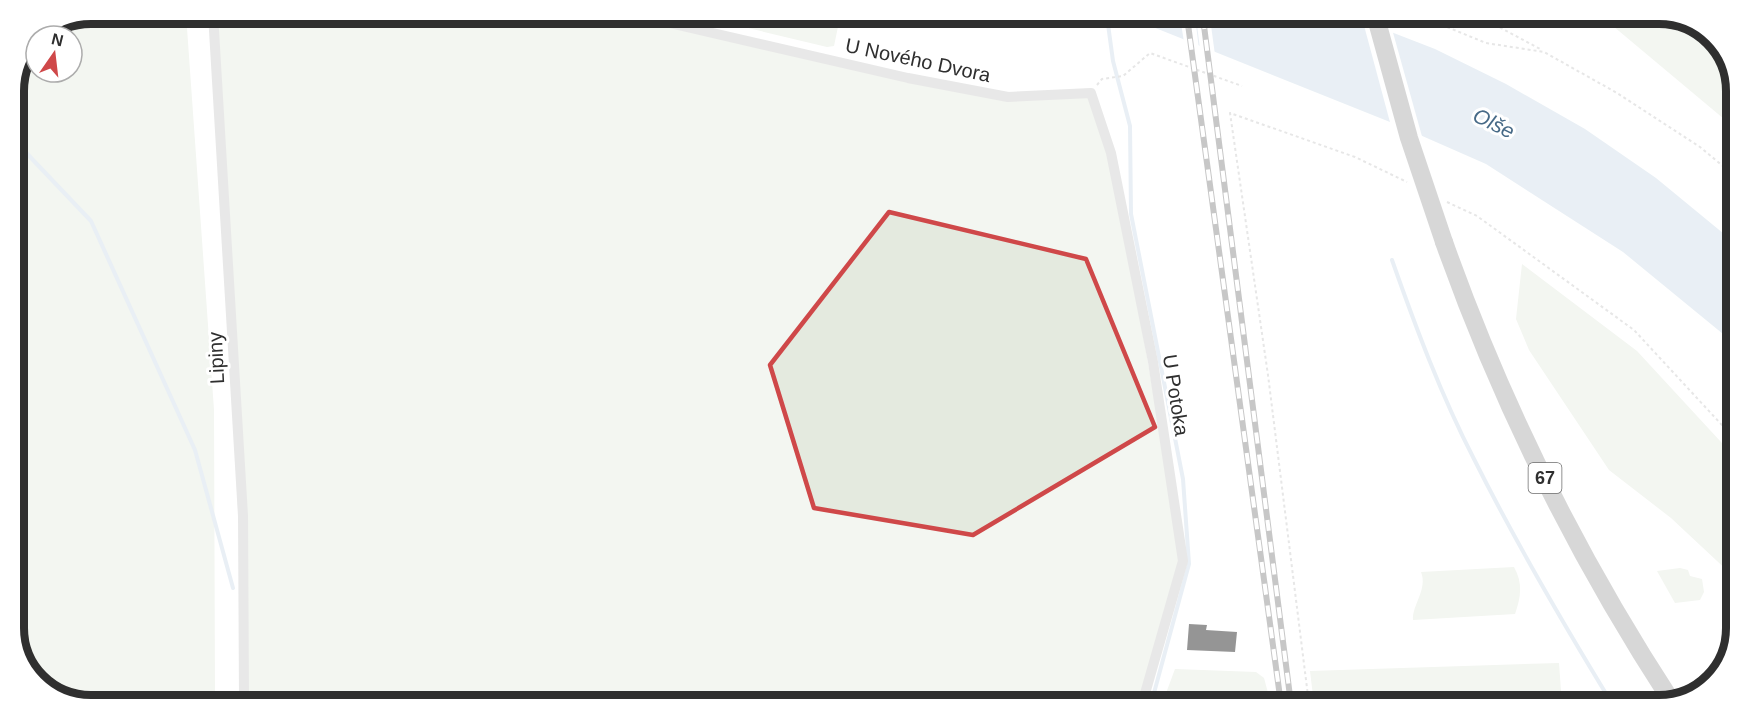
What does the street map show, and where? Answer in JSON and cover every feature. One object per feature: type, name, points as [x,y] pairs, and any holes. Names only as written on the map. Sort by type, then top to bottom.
[{"type":"main road","name":"67","points":[[1378,24],[1408,138],[1483,346],[1538,466],[1600,584],[1667,694]]},
{"type":"street","name":"Lipiny","points":[[214,24],[243,516],[244,695]]},
{"type":"street","name":"U Nového Dvora","points":[[674,24],[908,78],[1008,97],[1091,93]]},
{"type":"street","name":"U Potoka","points":[[1091,93],[1111,153],[1148,338],[1183,561],[1145,695]]},
{"type":"path","points":[[1439,24],[1486,44],[1545,52]]},
{"type":"path","points":[[1493,24],[1644,111],[1700,147],[1726,169]]},
{"type":"path","points":[[1091,93],[1102,79],[1123,76],[1150,54],[1242,86]]},
{"type":"path","points":[[1308,695],[1268,375],[1230,113],[1355,157],[1416,186]]},
{"type":"path","points":[[1446,201],[1477,216],[1634,330],[1726,429]]},
{"type":"highlighted area","points":[[889,212],[1086,259],[1155,427],[973,535],[814,508],[770,365]]},
{"type":"shaded area","points":[[187,24],[214,410],[215,695],[78,694],[58,686],[41,672],[31,658],[25,641],[24,84],[84,84],[84,25]]},
{"type":"shaded area","points":[[214,24],[676,24],[1008,97],[1091,93],[1111,153],[1183,561],[1145,695],[244,695],[245,650]]},
{"type":"shaded area","points":[[731,24],[839,24],[834,46],[827,47]]},
{"type":"shaded area","points":[[1608,24],[1672,25],[1696,35],[1715,54],[1725,78],[1726,121]]},
{"type":"shaded area","points":[[1522,264],[1637,351],[1726,447],[1726,569],[1671,518],[1609,470],[1529,350],[1516,319]]},
{"type":"shaded area","points":[[1514,567],[1519,579],[1520,590],[1515,614],[1413,620],[1423,585],[1421,572]]},
{"type":"shaded area","points":[[1680,568],[1688,570],[1690,576],[1702,579],[1704,592],[1700,600],[1675,603],[1657,571]]},
{"type":"shaded area","points":[[1559,663],[1561,695],[1313,695],[1310,671]]},
{"type":"shaded area","points":[[1175,669],[1256,672],[1264,678],[1269,695],[1165,695]]},
{"type":"water","name":"Olše","points":[[1145,24],[1370,24],[1435,49],[1506,84],[1585,129],[1656,178],[1726,236],[1726,336],[1623,252],[1486,164],[1395,124]]},
{"type":"pier","points":[[1181,24],[1196,24],[1199,49],[1184,42]]},
{"type":"pier","points":[[1197,24],[1211,24],[1215,55],[1200,49]]},
{"type":"pier","points":[[1364,24],[1378,24],[1392,29],[1423,140],[1391,126]]},
{"type":"building","points":[[1189,624],[1207,625],[1206,630],[1237,632],[1235,652],[1187,650]]},
{"type":"waterway","points":[[1108,24],[1113,61],[1130,126],[1131,214],[1183,479],[1189,564],[1153,695]]},
{"type":"waterway","points":[[24,151],[91,221],[195,450],[233,588]]},
{"type":"waterway","points":[[1392,260],[1410,311],[1462,435],[1524,553],[1607,695]]},
{"type":"railway","points":[[1188,24],[1280,695]]},
{"type":"railway","points":[[1204,24],[1290,695]]}]
